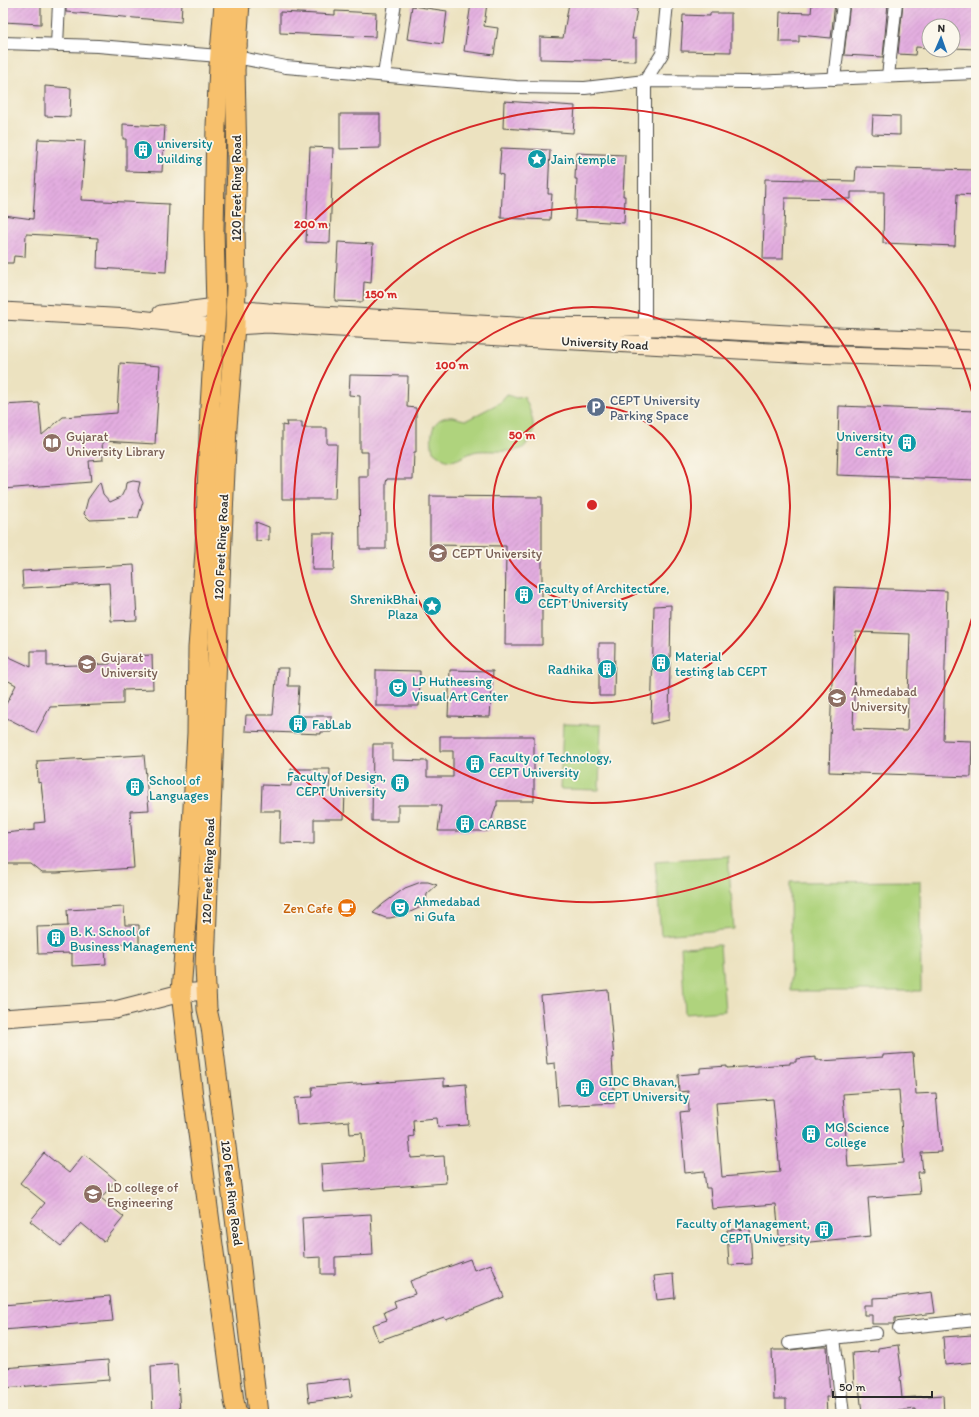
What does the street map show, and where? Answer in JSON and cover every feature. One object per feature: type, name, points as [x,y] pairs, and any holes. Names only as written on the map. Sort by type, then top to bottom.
[{"type":"main road","name":"120 Feet Ring Road","points":[[224,3],[237,162],[235,317],[227,427],[205,966],[207,1009],[211,1027],[258,1414]]},
{"type":"main road","name":"120 Feet Ring Road","points":[[237,1414],[233,1394],[194,1104],[181,993],[197,733],[198,648],[205,551],[210,407],[216,308],[214,229],[216,126],[228,57],[240,3]]},
{"type":"main road","points":[[216,308],[235,317]]},
{"type":"main road","points":[[215,327],[235,317]]},
{"type":"street","points":[[57,45],[59,3]]},
{"type":"street","points":[[384,75],[395,3]]},
{"type":"street","points":[[644,345],[645,81],[662,54],[668,3]]},
{"type":"street","points":[[834,79],[843,3]]},
{"type":"street","points":[[888,76],[896,3]]},
{"type":"street","points":[[3,43],[98,46],[228,57],[286,67],[516,87],[578,88],[645,81],[751,82],[976,73]]},
{"type":"street","points":[[129,318],[216,308]]},
{"type":"street","points":[[3,311],[129,318],[215,327]]},
{"type":"street","name":"University Road","points":[[235,317],[268,312],[515,326],[645,327],[976,341]]},
{"type":"street","name":"University Road","points":[[235,317],[267,324],[808,354],[976,359]]},
{"type":"street","points":[[3,1018],[115,1010],[181,993],[207,991]]},
{"type":"street","points":[[899,1328],[976,1320]]},
{"type":"street","points":[[789,1343],[876,1333]]},
{"type":"street","points":[[834,1338],[843,1414]]},
{"type":"green space","points":[[507,395],[516,398],[524,397],[531,414],[533,432],[523,448],[510,451],[478,451],[450,461],[442,458],[433,451],[432,435],[438,421],[443,418],[451,417],[467,420],[501,402]]},
{"type":"green space","points":[[563,724],[601,725],[599,790],[560,789]]},
{"type":"green space","points":[[728,856],[734,929],[661,935],[655,861]]},
{"type":"green space","points":[[920,881],[921,991],[791,991],[790,882]]},
{"type":"green space","points":[[720,945],[725,1011],[685,1014],[681,947]]},
{"type":"building","points":[[3,3],[41,3],[41,24],[3,22]]},
{"type":"building","points":[[66,3],[182,3],[181,22],[66,12]]},
{"type":"building","points":[[471,3],[487,3],[484,26],[498,28],[494,55],[464,51]]},
{"type":"building","points":[[569,3],[593,3],[637,9],[632,39],[636,39],[636,61],[540,59],[540,37],[563,38]]},
{"type":"building","points":[[812,3],[835,3],[831,38],[799,35],[799,42],[779,42],[780,12],[811,13]]},
{"type":"building","points":[[850,3],[888,3],[883,57],[844,55]]},
{"type":"building","points":[[903,3],[976,3],[976,49],[961,48],[961,18],[921,18],[921,47],[916,47],[915,55],[898,54]]},
{"type":"building","points":[[412,6],[447,11],[443,44],[407,39]]},
{"type":"building","points":[[335,11],[376,13],[375,37],[280,33],[280,12],[335,15]]},
{"type":"building","points":[[710,13],[731,13],[731,52],[681,51],[683,15],[710,16]]},
{"type":"building","points":[[45,86],[71,88],[70,117],[45,116]]},
{"type":"building","points":[[504,101],[575,106],[573,133],[503,128]]},
{"type":"building","points":[[340,114],[380,114],[380,148],[340,149]]},
{"type":"building","points":[[873,115],[900,116],[900,135],[872,134]]},
{"type":"building","name":"university building","points":[[123,124],[165,126],[162,172],[126,171],[126,139],[123,139]]},
{"type":"building","points":[[38,139],[85,141],[81,200],[169,204],[166,272],[97,268],[98,238],[26,234],[25,257],[14,256],[13,263],[3,263],[3,215],[33,219]]},
{"type":"building","points":[[310,147],[333,148],[330,243],[306,242]]},
{"type":"building","points":[[501,148],[550,150],[548,194],[552,194],[550,220],[501,218],[503,175],[499,174]]},
{"type":"building","points":[[576,153],[625,155],[623,196],[625,196],[624,223],[575,220],[577,179],[575,179]]},
{"type":"building","points":[[856,167],[976,170],[976,195],[957,194],[955,246],[883,243],[884,192],[851,192],[851,199],[785,198],[783,259],[763,259],[765,179],[855,181]]},
{"type":"building","points":[[338,242],[373,244],[371,283],[364,282],[363,302],[335,301]]},
{"type":"building","name":"Gujarat University Library","points":[[120,363],[160,366],[155,444],[102,441],[103,460],[89,461],[91,482],[3,489],[3,405],[39,403],[42,435],[63,417],[117,413]]},
{"type":"building","points":[[350,375],[408,376],[407,407],[416,408],[416,452],[414,452],[413,479],[387,479],[386,483],[386,549],[360,549],[359,477],[368,477],[368,452],[360,452],[360,396],[349,395]]},
{"type":"building","name":"University Centre","points":[[839,406],[976,411],[976,480],[837,475]]},
{"type":"building","points":[[286,422],[302,422],[302,428],[327,428],[327,444],[337,444],[335,499],[282,499],[282,425],[287,426]]},
{"type":"building","points":[[133,481],[140,482],[138,491],[143,502],[138,518],[90,520],[84,514],[88,499],[100,482],[103,494],[110,502],[121,497],[126,483]]},
{"type":"building","name":"Faculty of Architecture, CEPT University","points":[[430,496],[542,497],[542,645],[505,645],[506,546],[430,545]]},
{"type":"building","points":[[256,522],[269,527],[269,540],[256,541]]},
{"type":"building","points":[[313,533],[335,533],[334,570],[312,570]]},
{"type":"building","points":[[134,565],[137,620],[111,621],[109,583],[23,588],[22,571]]},
{"type":"building","points":[[835,587],[947,591],[943,740],[972,741],[971,777],[829,772]],"holes":[[[856,632],[910,634],[907,731],[853,729]]]},
{"type":"building","name":"Material testing lab CEPT","points":[[671,605],[669,720],[651,724],[654,606]]},
{"type":"building","name":"Radhika","points":[[599,643],[615,643],[614,696],[599,696]]},
{"type":"building","points":[[31,651],[47,651],[47,666],[110,664],[110,657],[152,655],[153,689],[123,690],[123,704],[50,707],[36,733],[3,716],[3,710],[16,685],[3,678],[3,654],[31,667]]},
{"type":"building","points":[[277,668],[289,668],[288,686],[299,686],[297,716],[331,716],[331,732],[321,732],[321,734],[245,731],[246,715],[273,715]]},
{"type":"building","name":"LP Hutheesing Visual Art Center","points":[[376,670],[420,671],[419,706],[376,706]]},
{"type":"building","points":[[450,670],[493,671],[490,717],[448,716]]},
{"type":"building","points":[[440,736],[534,736],[534,801],[497,801],[497,806],[488,831],[438,831],[441,806],[438,805],[398,805],[398,821],[372,821],[373,744],[392,744],[392,760],[427,761],[427,777],[453,777],[453,751],[440,751]]},
{"type":"building","points":[[144,755],[149,810],[130,811],[134,868],[42,873],[31,864],[6,864],[4,833],[35,830],[35,823],[45,822],[41,782],[38,783],[37,761]]},
{"type":"building","points":[[291,769],[330,769],[329,792],[345,792],[344,819],[314,819],[314,844],[280,843],[281,811],[261,811],[262,785],[291,786]]},
{"type":"building","points":[[421,882],[428,882],[437,885],[427,894],[425,907],[390,918],[373,913],[405,888]]},
{"type":"building","name":"B. K. School of Business Management","points":[[124,907],[125,925],[139,925],[139,944],[105,945],[106,964],[72,966],[72,953],[38,954],[37,927],[68,926],[67,910]]},
{"type":"building","points":[[608,990],[614,1058],[612,1058],[615,1103],[558,1106],[555,1063],[547,1064],[541,996]]},
{"type":"building","name":"MG Science College","points":[[913,1053],[916,1094],[936,1093],[941,1152],[921,1153],[923,1172],[918,1172],[920,1194],[868,1198],[871,1236],[780,1245],[776,1204],[712,1209],[710,1188],[706,1188],[704,1171],[685,1173],[680,1112],[689,1111],[688,1091],[679,1092],[678,1075],[700,1073],[700,1068],[790,1064],[790,1062],[796,1062],[796,1059],[816,1057],[816,1060],[821,1061],[883,1057],[883,1055]],"holes":[[[899,1090],[904,1163],[848,1167],[843,1094]],[[773,1099],[780,1172],[722,1177],[716,1103]]]},
{"type":"building","points":[[444,1078],[444,1086],[466,1084],[469,1125],[438,1127],[437,1118],[413,1120],[414,1136],[409,1137],[411,1158],[444,1156],[446,1183],[323,1192],[321,1164],[364,1161],[362,1133],[350,1134],[349,1121],[297,1125],[295,1098],[313,1097],[312,1087]]},
{"type":"building","points":[[44,1153],[69,1173],[84,1154],[116,1180],[101,1198],[124,1217],[104,1242],[81,1223],[61,1246],[30,1221],[45,1203],[20,1183]]},
{"type":"building","points":[[371,1214],[373,1255],[335,1257],[335,1274],[321,1274],[321,1257],[304,1258],[302,1218]]},
{"type":"building","points":[[750,1229],[752,1264],[729,1265],[727,1230]]},
{"type":"building","points":[[470,1259],[474,1270],[491,1264],[504,1297],[446,1320],[444,1317],[378,1341],[372,1325],[387,1320],[384,1312],[396,1307],[394,1301],[415,1294],[410,1281]]},
{"type":"building","points":[[673,1274],[675,1298],[657,1300],[654,1276]]},
{"type":"building","points":[[932,1292],[935,1313],[895,1318],[895,1322],[893,1324],[872,1324],[872,1315],[864,1315],[864,1305],[873,1305],[873,1298]]},
{"type":"building","points":[[110,1296],[113,1321],[3,1330],[3,1305]]},
{"type":"building","points":[[972,1335],[975,1362],[945,1365],[943,1337]]},
{"type":"building","points":[[898,1345],[902,1376],[900,1377],[902,1398],[943,1395],[944,1414],[915,1414],[915,1409],[862,1414],[859,1385],[854,1386],[852,1353],[878,1351],[878,1348]]},
{"type":"building","points":[[827,1347],[830,1397],[826,1397],[827,1414],[786,1414],[786,1399],[774,1399],[772,1350]]},
{"type":"building","points":[[108,1360],[109,1380],[3,1388],[3,1368]]},
{"type":"building","points":[[177,1364],[180,1413],[153,1414],[151,1366]]},
{"type":"building","points":[[350,1378],[352,1396],[309,1402],[307,1383]]},
{"type":"place","name":"university building","points":[[143,150]]},
{"type":"place","name":"Jain temple","points":[[537,159]]},
{"type":"place","name":"CEPT University Parking Space","points":[[596,407]]},
{"type":"place","name":"Gujarat University Library","points":[[52,443]]},
{"type":"place","name":"University Centre","points":[[907,443]]},
{"type":"place","name":"CEPT University","points":[[438,553]]},
{"type":"place","name":"Faculty of Architecture, CEPT University","points":[[524,595]]},
{"type":"place","name":"ShrenikBhai Plaza","points":[[432,606]]},
{"type":"place","name":"Material testing lab CEPT","points":[[661,663]]},
{"type":"place","name":"Gujarat University","points":[[87,664]]},
{"type":"place","name":"Radhika","points":[[607,669]]},
{"type":"place","name":"LP Hutheesing Visual Art Center","points":[[398,688]]},
{"type":"place","name":"Ahmedabad University","points":[[837,698]]},
{"type":"place","name":"FabLab","points":[[298,724]]},
{"type":"place","name":"Faculty of Technology, CEPT University","points":[[475,764]]},
{"type":"place","name":"Faculty of Design, CEPT University","points":[[400,783]]},
{"type":"place","name":"School of Languages","points":[[135,787]]},
{"type":"place","name":"CARBSE","points":[[465,824]]},
{"type":"place","name":"Zen Cafe","points":[[347,908]]},
{"type":"place","name":"Ahmedabad ni Gufa","points":[[400,908]]},
{"type":"place","name":"B. K. School of Business Management","points":[[56,938]]},
{"type":"place","name":"GIDC Bhavan, CEPT University","points":[[585,1088]]},
{"type":"place","name":"MG Science College","points":[[811,1134]]},
{"type":"place","name":"LD college of Engineering","points":[[93,1194]]},
{"type":"place","name":"Faculty of Management, CEPT University","points":[[824,1230]]}]
